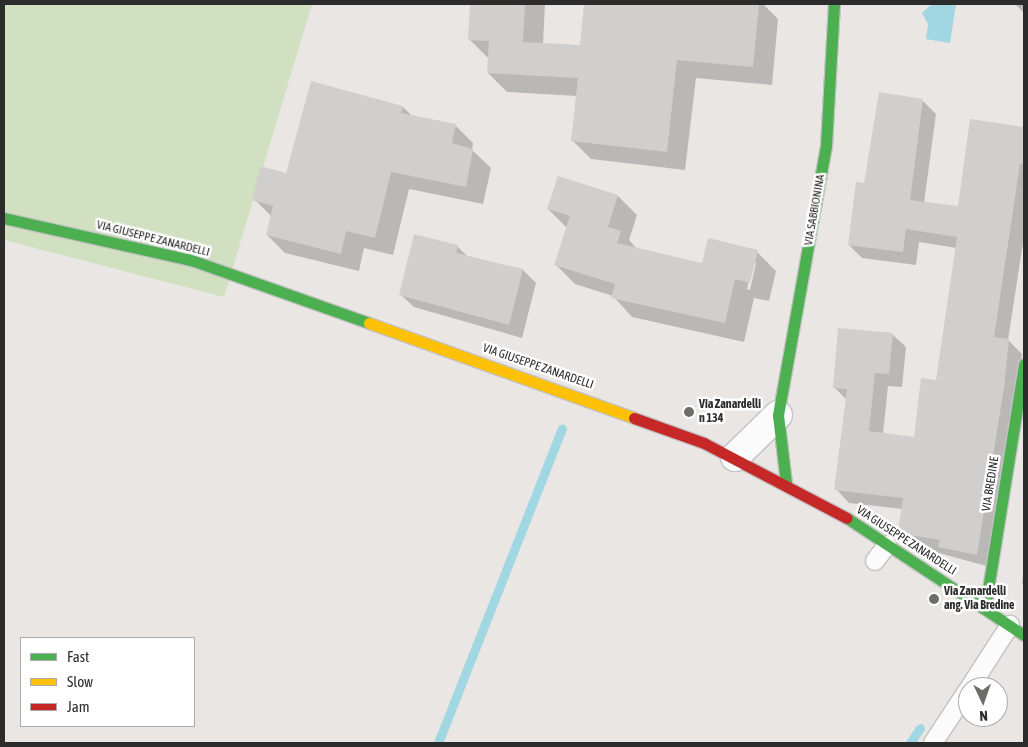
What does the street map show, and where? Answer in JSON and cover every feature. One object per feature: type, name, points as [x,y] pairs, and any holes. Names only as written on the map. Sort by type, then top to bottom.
[{"type":"street","name":"VIA SABBIONINA","points":[[786,483],[778,415],[826,146],[834,4]]},
{"type":"street","name":"VIA GIUSEPPE ZANARDELLI","points":[[4,218],[191,260],[629,413],[735,457],[786,483],[887,545],[1017,630]]},
{"type":"street","name":"VIA BREDINE","points":[[985,608],[1024,364]]},
{"type":"street","points":[[735,457],[778,415]]},
{"type":"lane","points":[[876,561],[887,545]]},
{"type":"lane","points":[[978,677],[1017,630]]},
{"type":"lane","points":[[933,743],[958,705]]},
{"type":"green space","points":[[4,4],[312,4],[224,297],[4,240]]},
{"type":"water","points":[[932,4],[956,4],[950,43],[926,39],[928,24],[922,13]]},
{"type":"building","points":[[470,4],[525,4],[523,42],[580,45],[584,4],[759,4],[753,67],[677,60],[667,152],[571,141],[578,78],[487,73],[489,41],[468,40]]},
{"type":"building","points":[[311,81],[403,106],[401,113],[456,124],[452,143],[473,149],[466,187],[391,172],[375,238],[346,231],[341,254],[266,235],[273,206],[252,200],[260,166],[286,173]]},
{"type":"building","points":[[879,92],[923,99],[910,200],[958,206],[970,119],[1024,127],[1024,164],[1020,164],[994,337],[1009,339],[1004,388],[977,555],[938,547],[940,540],[898,533],[903,498],[834,490],[847,389],[833,388],[838,328],[893,333],[889,374],[875,373],[869,431],[914,437],[921,378],[936,380],[957,237],[906,229],[903,252],[848,245],[856,182],[864,183]]},
{"type":"building","points":[[558,176],[618,195],[608,227],[621,231],[617,243],[702,263],[708,238],[758,250],[750,283],[735,279],[725,323],[611,298],[615,284],[554,265],[570,216],[547,209]]},
{"type":"building","points":[[414,234],[458,245],[456,253],[523,269],[509,325],[399,295]]},
{"type":"waterway","points":[[438,743],[562,429]]},
{"type":"waterway","points":[[910,743],[920,728]]},
{"type":"traffic: fast","points":[[786,483],[778,415],[826,146],[834,4]]},
{"type":"traffic: fast","points":[[4,218],[191,260],[369,323]]},
{"type":"traffic: fast","points":[[985,608],[1024,364]]},
{"type":"traffic: fast","points":[[847,518],[1024,635]]},
{"type":"traffic: slow","points":[[369,323],[634,418]]},
{"type":"traffic: jam","points":[[634,418],[704,443],[847,518]]},
{"type":"place","name":"Via Zanardelli n 134","points":[[689,412]]},
{"type":"place","name":"Via Zanardelli ang. Via Bredine","points":[[934,599]]}]
